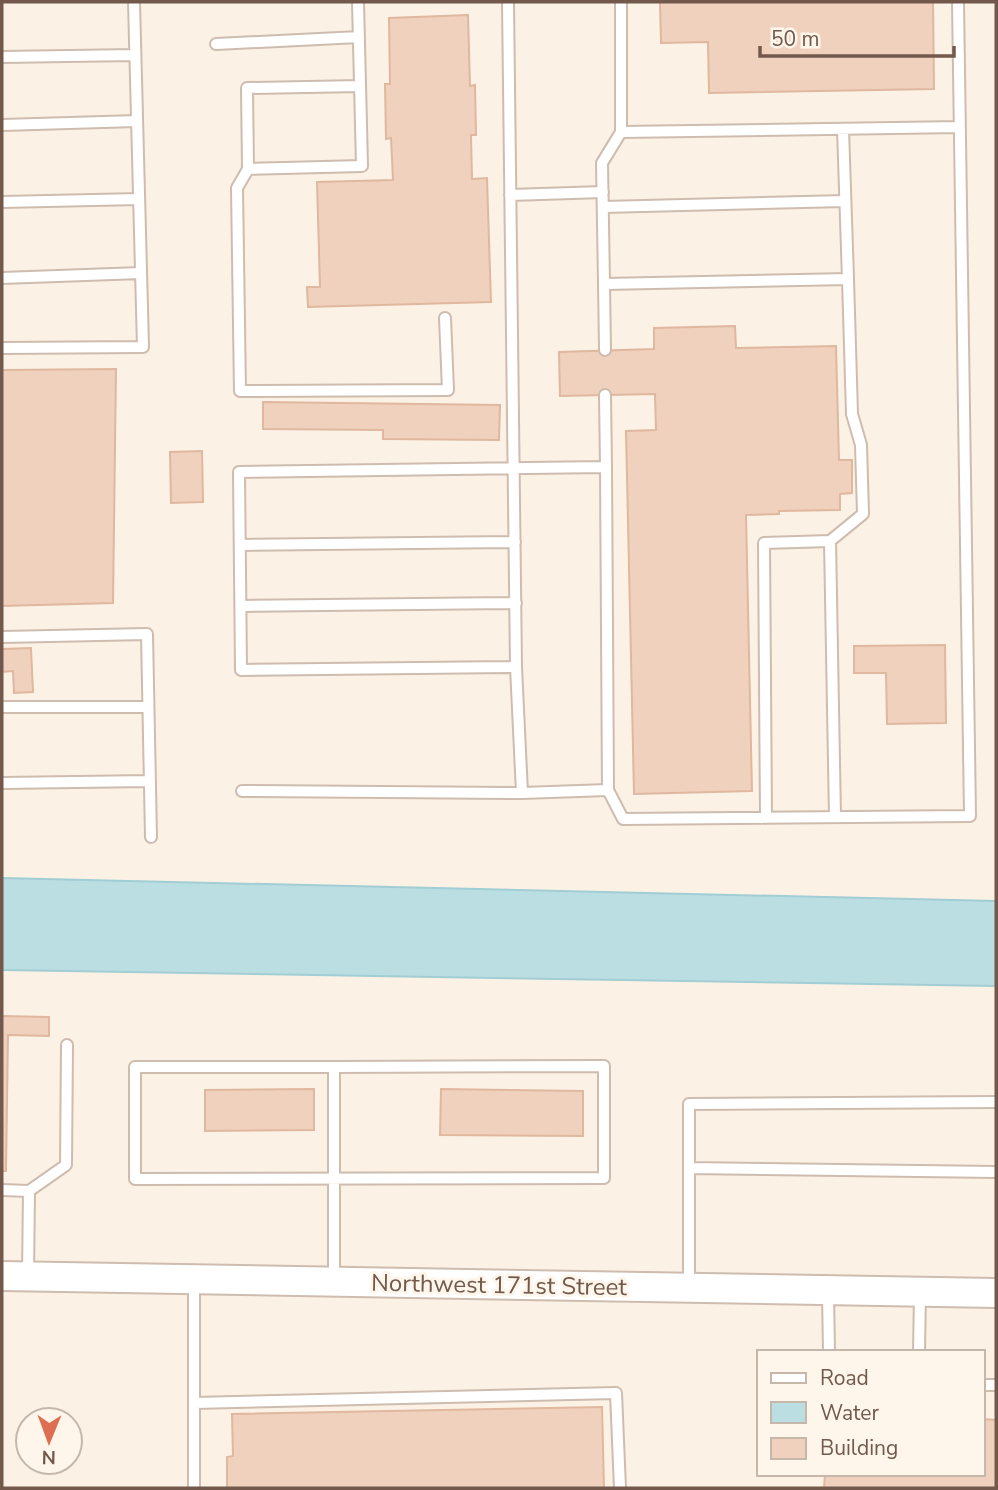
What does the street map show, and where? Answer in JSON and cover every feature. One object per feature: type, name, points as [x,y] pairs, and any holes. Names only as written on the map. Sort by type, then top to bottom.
[{"type":"street","name":"Northwest 171st Street","points":[[15,1276],[996,1293]]},
{"type":"lane","points":[[2,348],[143,346],[134,2]]},
{"type":"lane","points":[[248,169],[362,166],[358,2]]},
{"type":"lane","points":[[508,2],[516,667],[522,793]]},
{"type":"lane","points":[[605,350],[602,163],[621,132],[621,2]]},
{"type":"lane","points":[[605,395],[608,790],[623,818],[970,816],[958,2]]},
{"type":"lane","points":[[216,44],[359,37]]},
{"type":"lane","points":[[2,57],[135,55]]},
{"type":"lane","points":[[360,86],[247,88],[248,169],[237,188],[240,391],[448,390],[445,318]]},
{"type":"lane","points":[[2,125],[137,121]]},
{"type":"lane","points":[[621,132],[960,127]]},
{"type":"lane","points":[[766,818],[764,543],[830,541],[863,513],[861,445],[852,414],[843,129]]},
{"type":"lane","points":[[510,195],[603,192]]},
{"type":"lane","points":[[2,202],[139,200]]},
{"type":"lane","points":[[603,207],[845,201]]},
{"type":"lane","points":[[2,278],[141,273]]},
{"type":"lane","points":[[604,284],[848,279]]},
{"type":"lane","points":[[516,667],[242,670],[239,472],[606,467]]},
{"type":"lane","points":[[830,541],[835,817]]},
{"type":"lane","points":[[240,545],[515,542]]},
{"type":"lane","points":[[241,606],[516,603]]},
{"type":"lane","points":[[2,637],[147,634],[151,837]]},
{"type":"lane","points":[[2,707],[148,707]]},
{"type":"lane","points":[[2,783],[150,781]]},
{"type":"lane","points":[[242,791],[522,793],[608,790]]},
{"type":"lane","points":[[2,1190],[29,1191],[66,1165],[67,1045]]},
{"type":"lane","points":[[604,1066],[604,1178],[334,1179],[135,1179],[135,1067],[604,1066]]},
{"type":"lane","points":[[334,1067],[334,1282]]},
{"type":"lane","points":[[689,1288],[689,1104],[996,1102]]},
{"type":"lane","points":[[689,1168],[996,1172]]},
{"type":"lane","points":[[15,1276],[29,1191]]},
{"type":"lane","points":[[194,1279],[194,1488]]},
{"type":"lane","points":[[828,1290],[829,1350]]},
{"type":"lane","points":[[919,1350],[920,1292]]},
{"type":"lane","points":[[194,1403],[616,1394],[620,1488]]},
{"type":"water","points":[[2,878],[996,901],[996,986],[2,970]]},
{"type":"building","points":[[660,2],[933,2],[934,89],[709,93],[708,42],[661,43]]},
{"type":"building","points":[[468,15],[470,86],[475,85],[476,135],[471,135],[472,179],[487,178],[491,302],[308,307],[307,287],[320,287],[317,182],[393,180],[391,138],[386,139],[385,84],[390,84],[389,18]]},
{"type":"building","points":[[735,326],[736,348],[836,346],[839,460],[852,460],[852,493],[840,494],[840,510],[779,511],[779,514],[746,515],[752,791],[634,794],[626,431],[656,430],[655,394],[560,396],[559,352],[654,349],[654,328]]},
{"type":"building","points":[[116,369],[113,603],[2,606],[2,370]]},
{"type":"building","points":[[263,402],[500,405],[499,440],[383,439],[383,430],[263,429]]},
{"type":"building","points":[[202,451],[203,502],[171,503],[170,452]]},
{"type":"building","points":[[945,645],[946,723],[887,724],[886,673],[854,673],[854,646]]},
{"type":"building","points":[[31,648],[33,692],[14,693],[13,671],[2,672],[2,649]]},
{"type":"building","points":[[2,1016],[49,1017],[49,1036],[8,1035],[6,1171],[2,1171]]},
{"type":"building","points":[[314,1089],[314,1130],[205,1131],[205,1090]]},
{"type":"building","points":[[441,1089],[583,1091],[583,1136],[440,1135]]},
{"type":"building","points":[[602,1407],[604,1488],[227,1488],[227,1457],[233,1456],[232,1414]]},
{"type":"building","points":[[984,1419],[996,1420],[996,1488],[824,1488],[825,1476],[984,1476]]}]
